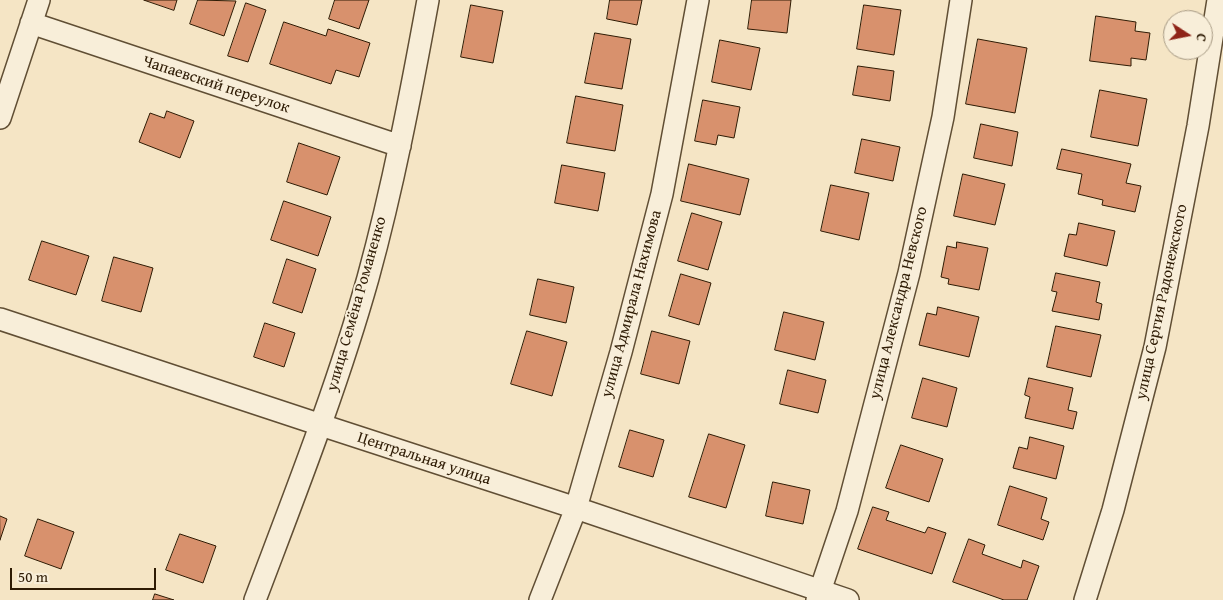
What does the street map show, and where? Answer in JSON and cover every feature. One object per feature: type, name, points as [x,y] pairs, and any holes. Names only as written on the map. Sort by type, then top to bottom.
[{"type":"street","points":[[0,118],[39,0]]},
{"type":"street","name":"улица Семёна Романенко","points":[[255,600],[321,426],[368,278],[400,146],[428,0]]},
{"type":"street","name":"улица Адмирала Нахимова","points":[[540,600],[576,508],[621,352],[662,194],[698,0]]},
{"type":"street","name":"улица Александра Невского","points":[[818,596],[847,511],[908,273],[943,117],[961,0]]},
{"type":"street","name":"улица Сергия Радонежского","points":[[1085,600],[1112,510],[1155,347],[1198,126],[1218,0]]},
{"type":"street","name":"Чапаевский переулок","points":[[31,23],[400,146]]},
{"type":"street","name":"Центральная улица","points":[[0,319],[321,426],[576,508],[818,596],[848,600]]},
{"type":"building","points":[[144,0],[177,0],[174,10]]},
{"type":"building","points":[[198,0],[236,1],[224,36],[190,24]]},
{"type":"building","points":[[335,0],[369,0],[359,29],[329,19]]},
{"type":"building","points":[[610,0],[642,0],[637,25],[607,19]]},
{"type":"building","points":[[752,0],[791,0],[787,33],[748,29]]},
{"type":"building","points":[[246,3],[266,10],[248,62],[228,56]]},
{"type":"building","points":[[471,5],[503,11],[493,63],[461,57]]},
{"type":"building","points":[[864,5],[901,10],[894,55],[857,49]]},
{"type":"building","points":[[1096,16],[1136,22],[1135,31],[1150,33],[1146,60],[1131,58],[1131,66],[1090,61]]},
{"type":"building","points":[[284,22],[326,36],[328,29],[370,43],[359,77],[336,70],[331,84],[270,64]]},
{"type":"building","points":[[595,33],[631,39],[622,89],[585,83]]},
{"type":"building","points":[[978,39],[1027,48],[1015,113],[966,104]]},
{"type":"building","points":[[720,40],[760,48],[751,90],[712,82]]},
{"type":"building","points":[[858,66],[894,71],[890,101],[853,95]]},
{"type":"building","points":[[1100,90],[1147,99],[1138,146],[1091,137]]},
{"type":"building","points":[[576,96],[623,105],[615,151],[567,143]]},
{"type":"building","points":[[703,100],[740,107],[734,138],[718,135],[716,145],[695,141]]},
{"type":"building","points":[[167,111],[194,121],[180,158],[139,142],[150,113],[164,118]]},
{"type":"building","points":[[981,124],[1018,132],[1012,166],[974,158]]},
{"type":"building","points":[[862,139],[900,147],[893,181],[855,173]]},
{"type":"building","points":[[299,143],[340,157],[327,195],[287,182]]},
{"type":"building","points":[[1062,149],[1131,164],[1126,183],[1141,186],[1135,212],[1102,205],[1103,200],[1078,194],[1082,174],[1057,169]]},
{"type":"building","points":[[689,164],[749,179],[740,215],[681,201]]},
{"type":"building","points":[[562,165],[605,173],[598,211],[555,203]]},
{"type":"building","points":[[963,174],[1005,184],[995,225],[954,216]]},
{"type":"building","points":[[831,185],[869,193],[859,240],[821,231]]},
{"type":"building","points":[[284,201],[331,217],[318,256],[271,240]]},
{"type":"building","points":[[692,213],[722,222],[708,270],[678,261]]},
{"type":"building","points":[[1079,223],[1115,231],[1107,266],[1064,256],[1069,234],[1076,235]]},
{"type":"building","points":[[42,241],[89,256],[76,295],[29,280]]},
{"type":"building","points":[[957,242],[988,248],[979,290],[948,284],[949,279],[941,277],[947,246],[956,248]]},
{"type":"building","points":[[114,257],[153,268],[141,312],[102,301]]},
{"type":"building","points":[[287,259],[316,269],[302,313],[273,303]]},
{"type":"building","points":[[1056,273],[1100,282],[1096,302],[1102,304],[1099,320],[1052,311],[1057,292],[1052,291]]},
{"type":"building","points":[[681,274],[711,283],[699,325],[669,316]]},
{"type":"building","points":[[538,279],[574,287],[566,323],[530,315]]},
{"type":"building","points":[[938,307],[979,317],[969,357],[919,345],[927,313],[936,315]]},
{"type":"building","points":[[784,312],[824,322],[815,360],[775,350]]},
{"type":"building","points":[[265,323],[295,333],[284,367],[254,357]]},
{"type":"building","points":[[1056,326],[1101,335],[1091,377],[1047,367]]},
{"type":"building","points":[[527,331],[567,342],[552,396],[511,384]]},
{"type":"building","points":[[652,331],[690,341],[679,384],[641,374]]},
{"type":"building","points":[[788,370],[826,380],[818,413],[780,404]]},
{"type":"building","points":[[923,378],[957,388],[947,427],[912,418]]},
{"type":"building","points":[[1029,378],[1073,388],[1068,410],[1077,412],[1073,429],[1025,418],[1030,397],[1025,395]]},
{"type":"building","points":[[630,430],[664,440],[653,477],[619,467]]},
{"type":"building","points":[[709,434],[745,445],[726,508],[689,497]]},
{"type":"building","points":[[1030,437],[1064,446],[1056,479],[1013,468],[1019,447],[1027,449]]},
{"type":"building","points":[[901,445],[943,459],[929,502],[886,488]]},
{"type":"building","points":[[773,482],[810,490],[803,524],[766,516]]},
{"type":"building","points":[[1010,486],[1047,498],[1041,519],[1049,522],[1043,540],[998,525]]},
{"type":"building","points":[[873,507],[889,512],[886,520],[925,533],[928,527],[946,533],[932,574],[858,549]]},
{"type":"building","points":[[0,516],[7,519],[0,540]]},
{"type":"building","points":[[38,519],[74,532],[61,569],[25,556]]},
{"type":"building","points":[[180,534],[216,546],[203,583],[166,570]]},
{"type":"building","points":[[969,539],[985,545],[982,554],[1021,568],[1023,560],[1039,566],[1027,600],[1004,600],[953,582]]},
{"type":"building","points":[[155,594],[174,600],[153,600]]}]
